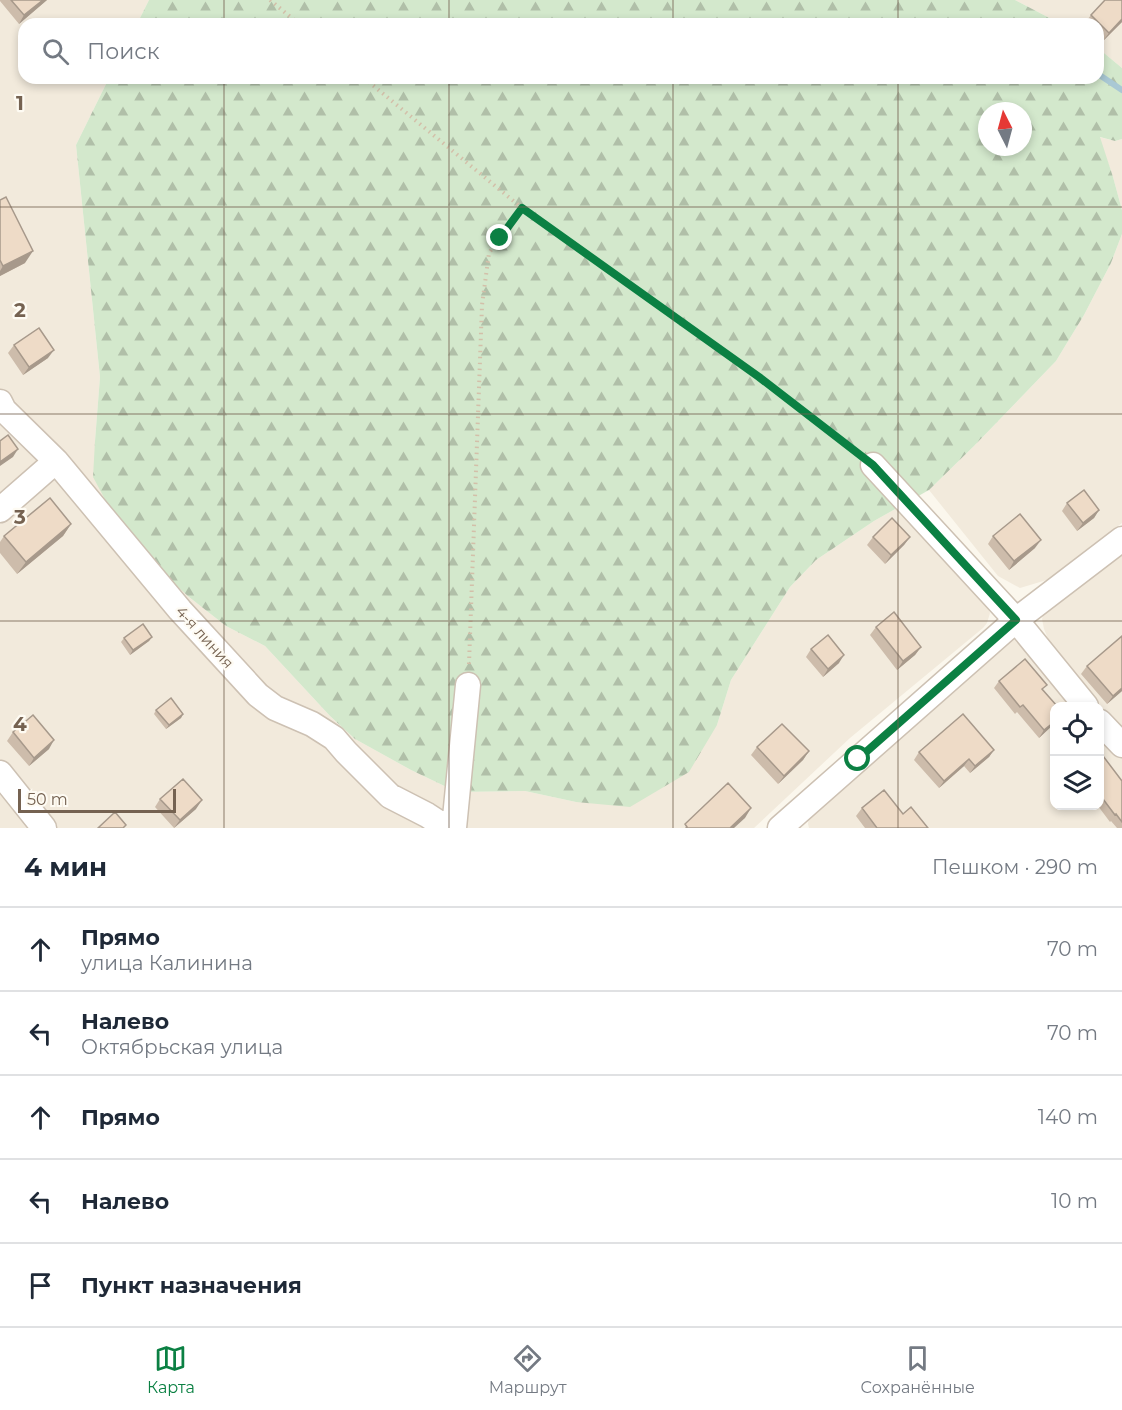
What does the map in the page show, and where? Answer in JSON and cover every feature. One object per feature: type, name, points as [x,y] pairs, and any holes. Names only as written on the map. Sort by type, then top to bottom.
[{"type":"street","name":"4-я линия","points":[[0,402],[4,410],[56,461],[180,610],[258,695],[275,708],[312,724],[334,738],[390,796],[447,828]]},
{"type":"street","points":[[0,510],[56,461]]},
{"type":"street","points":[[873,465],[1016,620],[1083,702]]},
{"type":"street","points":[[787,826],[1016,620],[1122,539]]},
{"type":"street","points":[[454,828],[468,685]]},
{"type":"street","points":[[1104,726],[1122,746]]},
{"type":"street","points":[[0,773],[44,828]]},
{"type":"path","points":[[270,0],[292,18]]},
{"type":"path","points":[[371,84],[522,208],[759,377],[873,465]]},
{"type":"path","points":[[468,685],[482,305],[489,253],[522,208]]},
{"type":"shaded area","points":[[0,0],[149,0],[140,18],[18,18],[18,84],[106,84],[76,145],[100,377],[95,441],[189,597],[226,626],[265,646],[330,716],[355,739],[457,792],[525,791],[576,802],[717,725],[731,680],[790,587],[816,560],[897,508],[986,604],[990,613],[983,628],[850,738],[754,828],[0,828]]},
{"type":"shaded area","points":[[1015,0],[1122,0],[1122,68],[1104,53],[1104,18],[1050,18]]},
{"type":"shaded area","points":[[1099,137],[1115,141],[1122,139],[1122,210],[1113,177]]},
{"type":"shaded area","points":[[1122,234],[1122,523],[1050,579],[1020,588],[998,576],[929,490],[1056,361],[1084,315],[1111,263]]},
{"type":"shaded area","points":[[1122,551],[1122,732],[1104,711],[1104,702],[1097,702],[1049,641],[1042,619],[1045,609]]},
{"type":"shaded area","points":[[1012,634],[1075,702],[1050,702],[1050,810],[1104,810],[1104,734],[1122,754],[1122,828],[809,828],[809,817]]},
{"type":"green space","points":[[149,0],[1015,0],[1050,18],[140,18]]},
{"type":"green space","points":[[1104,53],[1122,68],[1122,139],[1115,141],[1100,137],[1122,210],[1122,234],[1111,263],[1084,315],[1056,361],[929,490],[874,521],[816,560],[790,587],[731,680],[717,725],[689,772],[630,807],[576,802],[525,791],[457,792],[355,739],[330,716],[265,646],[226,626],[156,567],[115,518],[93,477],[100,377],[76,145],[106,84],[1104,84]]},
{"type":"building","points":[[11,0],[43,0],[24,15]]},
{"type":"building","points":[[1105,0],[1122,0],[1122,19],[1109,33],[1104,28],[1104,18],[1094,18],[1091,15]]},
{"type":"building","points":[[6,197],[33,251],[3,266],[0,260],[0,200]]},
{"type":"building","points":[[39,328],[54,350],[29,367],[14,345]]},
{"type":"building","points":[[8,435],[18,449],[0,462],[0,441]]},
{"type":"building","points":[[1084,490],[1099,510],[1083,523],[1067,503]]},
{"type":"building","points":[[50,498],[71,524],[26,562],[4,536]]},
{"type":"building","points":[[1020,514],[1041,540],[1014,561],[993,536]]},
{"type":"building","points":[[892,518],[910,537],[891,555],[873,537]]},
{"type":"building","points":[[894,612],[921,647],[903,661],[876,627]]},
{"type":"building","points":[[143,624],[152,637],[133,650],[124,638]]},
{"type":"building","points":[[828,635],[844,655],[828,669],[811,649]]},
{"type":"building","points":[[1122,636],[1122,688],[1113,696],[1087,666]]},
{"type":"building","points":[[1025,659],[1047,685],[1042,689],[1053,702],[1050,702],[1050,725],[1044,730],[1023,705],[1020,707],[999,681]]},
{"type":"building","points":[[171,698],[183,714],[169,725],[156,710]]},
{"type":"building","points":[[963,714],[994,750],[975,766],[969,759],[944,781],[919,752]]},
{"type":"building","points":[[33,715],[54,740],[34,758],[13,732]]},
{"type":"building","points":[[782,724],[809,751],[784,776],[757,747]]},
{"type":"building","points":[[1104,757],[1122,781],[1122,822],[1104,800]]},
{"type":"building","points":[[183,779],[202,800],[180,820],[160,799]]},
{"type":"building","points":[[728,783],[751,808],[730,828],[686,828],[685,824]]},
{"type":"building","points":[[884,790],[903,814],[911,807],[928,828],[877,828],[862,808]]},
{"type":"building","points":[[115,812],[126,825],[123,828],[98,828]]},
{"type":"waterway","points":[[1104,78],[1122,90]]},
{"type":"route","points":[[500,238],[522,208],[759,377],[873,465],[1016,620],[858,759]]}]
